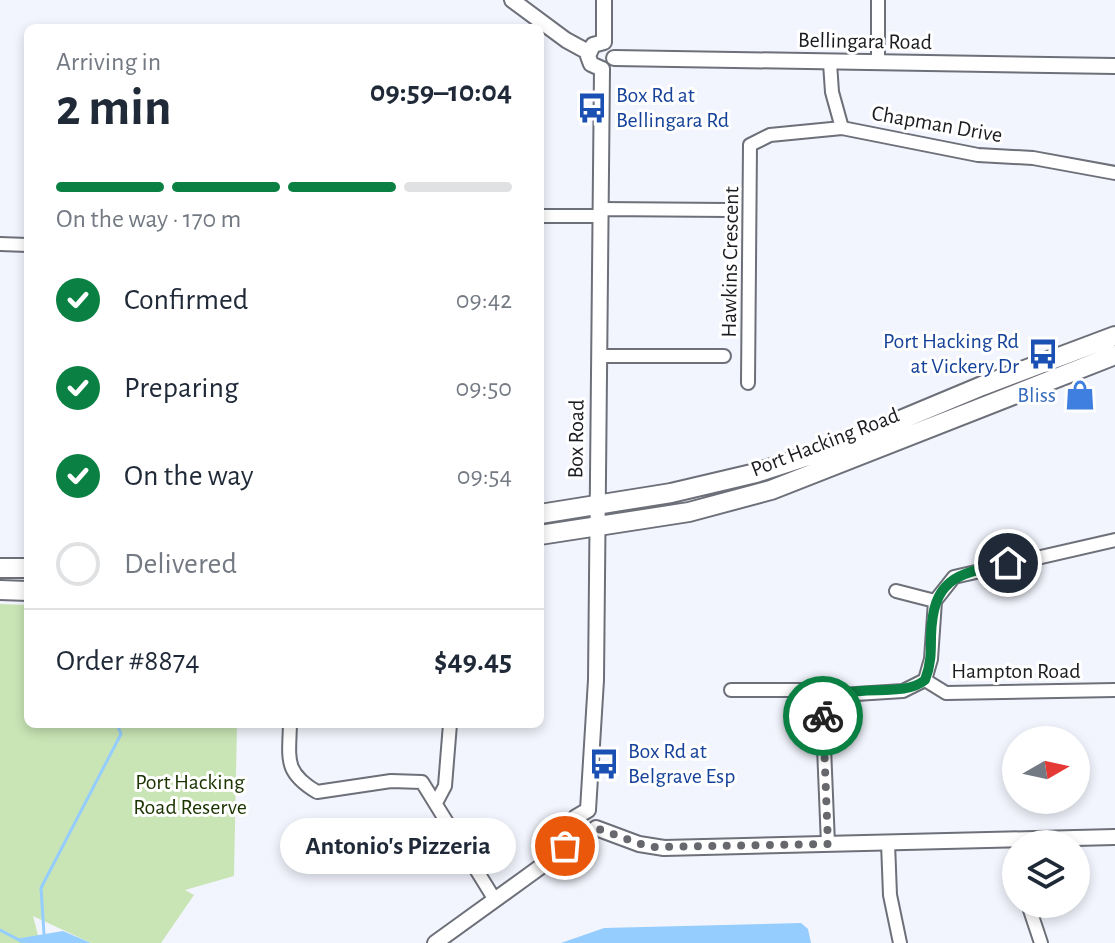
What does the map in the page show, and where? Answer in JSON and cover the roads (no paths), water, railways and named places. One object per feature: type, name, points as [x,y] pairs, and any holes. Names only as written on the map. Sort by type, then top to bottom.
[{"type":"main road","name":"Port Hacking Road","points":[[544,513],[717,483],[806,458],[1115,336]]},
{"type":"main road","name":"Port Hacking Road","points":[[544,534],[713,508],[771,490],[1115,355]]},
{"type":"main road","points":[[0,568],[24,568]]},
{"type":"main road","points":[[0,590],[24,591]]},
{"type":"street","points":[[512,0],[566,40],[588,52],[591,64],[602,69],[614,58],[611,46],[604,42],[593,45],[588,52]]},
{"type":"street","points":[[604,0],[604,42]]},
{"type":"street","points":[[878,0],[878,63]]},
{"type":"street","name":"Bellingara Road","points":[[614,58],[1115,66]]},
{"type":"street","points":[[830,63],[832,92],[842,128]]},
{"type":"street","name":"Box Road","points":[[588,810],[594,748],[602,69]]},
{"type":"street","name":"Chapman Drive","points":[[752,142],[770,135],[842,128],[978,155],[1033,158],[1115,173]]},
{"type":"street","name":"Hawkins Crescent","points":[[748,383],[752,142]]},
{"type":"street","points":[[544,216],[728,210]]},
{"type":"street","points":[[0,244],[24,245]]},
{"type":"street","points":[[599,356],[724,356]]},
{"type":"street","points":[[925,680],[931,659],[935,601],[954,577],[967,571],[1115,540]]},
{"type":"street","points":[[896,591],[935,601]]},
{"type":"street","name":"Hampton Road","points":[[830,702],[849,692],[910,690],[925,680],[946,693],[1115,690]]},
{"type":"street","points":[[731,690],[805,690],[830,702],[823,723],[828,844]]},
{"type":"street","points":[[290,728],[289,762],[296,779],[317,792],[391,781],[422,782],[437,801],[495,900]]},
{"type":"street","points":[[437,801],[445,786],[450,728]]},
{"type":"street","points":[[579,831],[576,817],[588,810],[597,817],[596,828]]},
{"type":"street","points":[[596,828],[649,847],[1002,842]]},
{"type":"street","points":[[435,943],[543,865],[579,831],[590,832],[596,828]]},
{"type":"street","points":[[1090,838],[1115,837]]},
{"type":"street","points":[[888,843],[890,895],[900,943]]},
{"type":"street","points":[[1033,918],[1041,943]]},
{"type":"water","points":[[801,923],[808,929],[811,943],[561,943],[604,928]]},
{"type":"water","points":[[63,931],[91,943],[21,943],[15,939]]},
{"type":"waterway","points":[[44,934],[41,888],[121,734],[119,728]]},
{"type":"waterway","points":[[0,930],[25,943]]},
{"type":"place","name":"Box Rd at Bellingara Rd","points":[[592,108]]},
{"type":"place","name":"Port Hacking Rd at Vickery Dr","points":[[1043,354]]},
{"type":"place","name":"Bliss","points":[[1080,395]]},
{"type":"place","name":"Box Rd at Belgrave Esp","points":[[604,764]]},
{"type":"place","name":"Antonio's Pizzeria","points":[[565,846]]},
{"type":"park label","name":"Port Hacking Road Reserve","points":[[190,794]]}]
